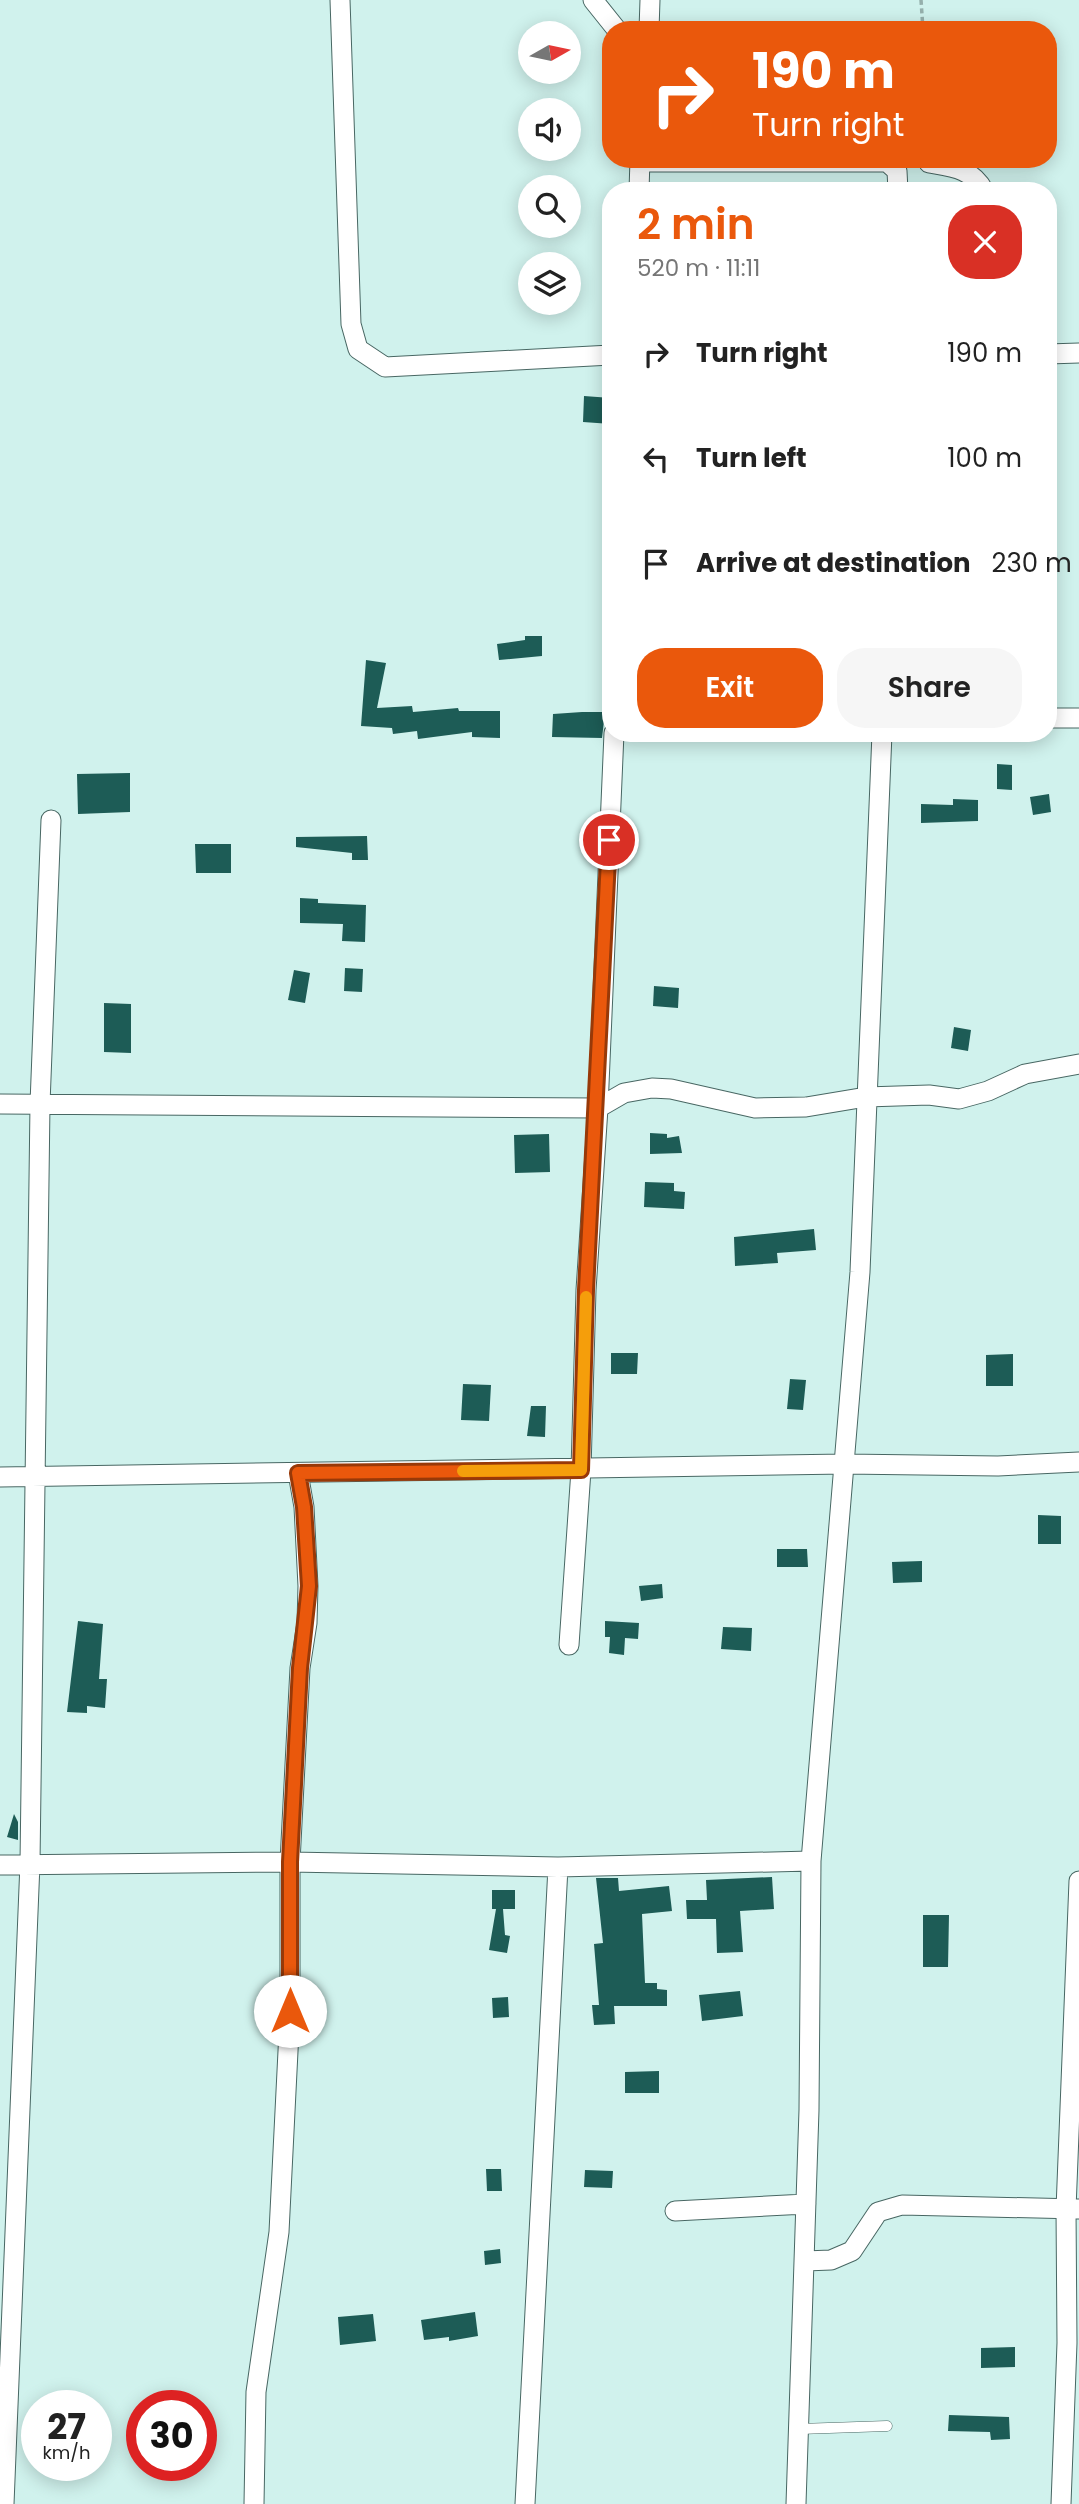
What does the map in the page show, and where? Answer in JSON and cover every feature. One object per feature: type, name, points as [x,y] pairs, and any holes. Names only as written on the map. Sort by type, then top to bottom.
[{"type":"street","points":[[340,0],[351,324],[358,349],[385,367],[602,355]]},
{"type":"street","points":[[593,0],[610,21]]},
{"type":"street","points":[[649,21],[650,0]]},
{"type":"street","points":[[950,168],[967,172],[979,182]]},
{"type":"street","points":[[1057,354],[1079,353]]},
{"type":"street","points":[[1057,718],[1079,718]]},
{"type":"street","points":[[569,1645],[581,1470],[586,1290],[598,1108],[614,742]]},
{"type":"street","points":[[796,2504],[805,2261],[811,1861],[860,1272],[882,742]]},
{"type":"street","points":[[4,2504],[30,1863],[40,1104],[51,820]]},
{"type":"street","points":[[0,1104],[598,1108],[624,1094],[652,1088],[671,1089],[755,1108],[806,1107],[866,1097],[929,1095],[959,1099],[988,1091],[1025,1074],[1079,1064]]},
{"type":"street","points":[[0,1477],[845,1464],[999,1466],[1079,1462]]},
{"type":"street","points":[[254,2504],[256,2392],[279,2232],[290,2011],[290,1862],[300,1668],[309,1586],[304,1507],[298,1473]]},
{"type":"street","points":[[0,1865],[290,1862],[558,1867],[811,1861]]},
{"type":"street","points":[[525,2504],[558,1867]]},
{"type":"street","points":[[1061,2504],[1072,2209],[1079,1881]]},
{"type":"street","points":[[675,2211],[806,2204]]},
{"type":"street","points":[[805,2261],[831,2260],[852,2251],[878,2212],[902,2205],[1072,2209]]},
{"type":"lane","points":[[799,2429],[887,2426]]},
{"type":"path","points":[[922,0],[923,21]]},
{"type":"building","points":[[584,396],[602,397],[602,423],[583,422]]},
{"type":"building","points":[[525,636],[542,636],[542,656],[499,660],[497,644],[525,640]]},
{"type":"building","points":[[366,660],[386,663],[377,708],[412,706],[413,712],[458,708],[459,711],[500,711],[500,738],[472,737],[472,732],[418,739],[417,731],[393,734],[392,728],[361,726]]},
{"type":"building","points":[[602,712],[602,738],[552,737],[553,714]]},
{"type":"building","points":[[997,764],[1012,765],[1012,790],[997,789]]},
{"type":"building","points":[[130,773],[130,812],[78,814],[77,774]]},
{"type":"building","points":[[1049,794],[1051,812],[1033,815],[1030,797]]},
{"type":"building","points":[[953,799],[978,800],[978,821],[921,823],[921,804],[953,805]]},
{"type":"building","points":[[367,836],[368,860],[352,860],[352,853],[296,847],[296,837]]},
{"type":"building","points":[[195,844],[231,844],[231,873],[196,873]]},
{"type":"building","points":[[300,898],[318,899],[318,903],[366,905],[365,942],[342,941],[343,924],[300,923]]},
{"type":"building","points":[[345,968],[363,969],[362,992],[344,991]]},
{"type":"building","points":[[294,970],[310,973],[305,1003],[288,1000]]},
{"type":"building","points":[[654,986],[679,988],[678,1008],[653,1006]]},
{"type":"building","points":[[104,1003],[131,1004],[131,1053],[104,1052]]},
{"type":"building","points":[[954,1027],[971,1030],[968,1051],[951,1048]]},
{"type":"building","points":[[650,1133],[667,1134],[667,1138],[679,1136],[682,1153],[650,1154]]},
{"type":"building","points":[[549,1134],[550,1172],[515,1173],[514,1135]]},
{"type":"building","points":[[645,1182],[674,1183],[674,1191],[685,1192],[684,1209],[644,1207]]},
{"type":"building","points":[[814,1229],[816,1250],[777,1253],[778,1263],[735,1266],[734,1237]]},
{"type":"building","points":[[611,1353],[638,1353],[637,1374],[611,1374]]},
{"type":"building","points":[[1013,1354],[1013,1386],[986,1386],[986,1355]]},
{"type":"building","points":[[790,1379],[806,1380],[803,1410],[787,1409]]},
{"type":"building","points":[[463,1384],[491,1385],[489,1421],[461,1420]]},
{"type":"building","points":[[531,1406],[546,1406],[545,1437],[527,1436]]},
{"type":"building","points":[[1038,1515],[1061,1516],[1061,1544],[1038,1544]]},
{"type":"building","points":[[777,1549],[807,1549],[808,1567],[777,1567]]},
{"type":"building","points":[[922,1561],[922,1582],[893,1583],[892,1562]]},
{"type":"building","points":[[662,1584],[663,1598],[641,1601],[639,1586]]},
{"type":"building","points":[[78,1621],[103,1624],[99,1679],[107,1679],[105,1708],[87,1706],[87,1713],[67,1712]]},
{"type":"building","points":[[605,1621],[639,1623],[638,1639],[625,1638],[624,1655],[609,1653],[610,1637],[605,1637]]},
{"type":"building","points":[[723,1627],[752,1628],[751,1651],[721,1649]]},
{"type":"building","points":[[14,1814],[18,1822],[18,1840],[7,1837]]},
{"type":"building","points":[[772,1877],[774,1909],[740,1911],[743,1952],[717,1953],[716,1919],[687,1919],[686,1900],[707,1900],[706,1880]]},
{"type":"building","points":[[596,1878],[618,1878],[619,1891],[669,1886],[672,1911],[642,1914],[645,1983],[657,1983],[657,1989],[667,1990],[667,2006],[614,2006],[615,2024],[594,2025],[592,2005],[599,2005],[594,1944],[603,1943]]},
{"type":"building","points":[[492,1890],[515,1890],[515,1909],[503,1909],[505,1935],[510,1936],[507,1953],[489,1950],[496,1909],[492,1909]]},
{"type":"building","points":[[923,1915],[949,1915],[948,1967],[923,1967]]},
{"type":"building","points":[[740,1991],[743,2016],[702,2021],[699,1995]]},
{"type":"building","points":[[508,1997],[509,2017],[493,2018],[492,1998]]},
{"type":"building","points":[[659,2071],[659,2093],[625,2093],[625,2072]]},
{"type":"building","points":[[486,2169],[501,2169],[502,2191],[487,2191]]},
{"type":"building","points":[[585,2170],[613,2171],[612,2188],[584,2187]]},
{"type":"building","points":[[500,2249],[501,2263],[485,2265],[484,2251]]},
{"type":"building","points":[[475,2312],[478,2336],[449,2341],[449,2337],[424,2340],[421,2320]]},
{"type":"building","points":[[373,2314],[376,2341],[340,2345],[338,2317]]},
{"type":"building","points":[[1015,2347],[1015,2367],[981,2368],[981,2348]]},
{"type":"building","points":[[949,2415],[1009,2417],[1010,2439],[991,2440],[990,2432],[948,2431]]},
{"type":"slow traffic","points":[[463,1471],[581,1470],[586,1297]]},
{"type":"route","points":[[290,2011],[290,1862],[300,1668],[309,1586],[304,1507],[298,1473],[581,1470],[586,1290],[598,1108],[609,840]]}]
